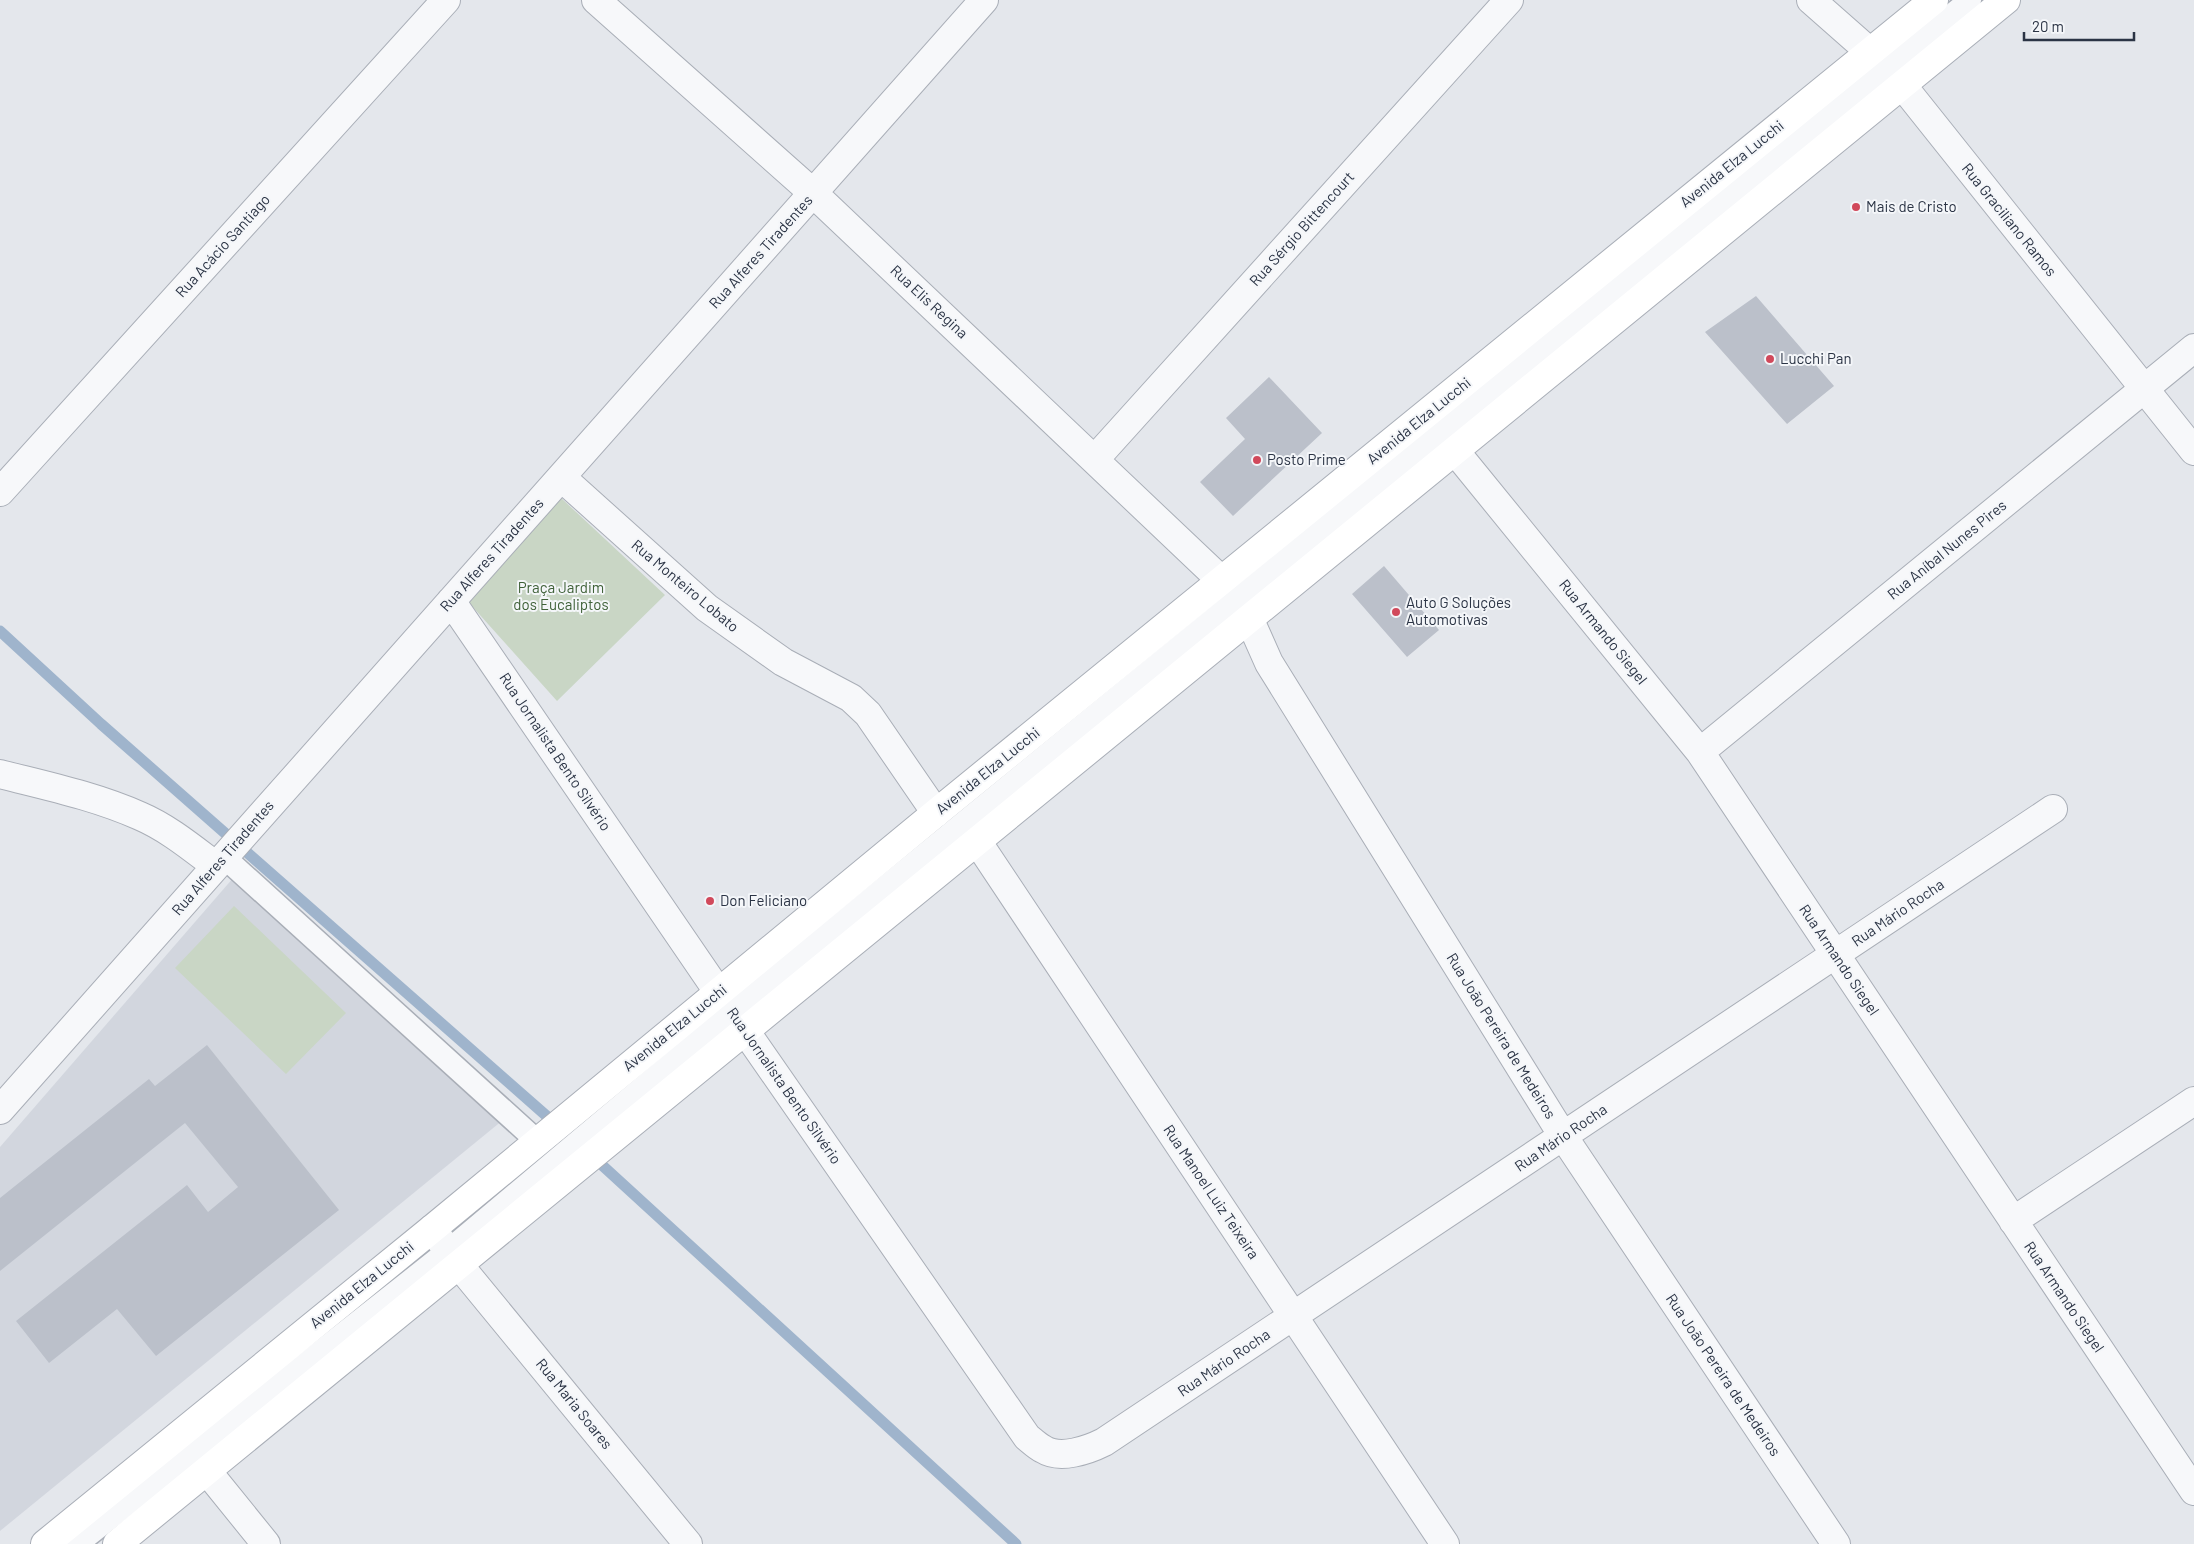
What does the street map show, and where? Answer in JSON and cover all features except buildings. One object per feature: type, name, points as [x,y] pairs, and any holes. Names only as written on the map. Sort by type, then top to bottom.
[{"type":"main road","name":"Avenida Elza Lucchi","points":[[45,1544],[539,1140],[598,1122],[732,1012],[936,813],[1236,600],[1455,451],[1886,69],[1934,0]]},
{"type":"main road","name":"Avenida Elza Lucchi","points":[[117,1544],[206,1471],[454,1258],[568,1163],[598,1122],[732,1012],[977,841],[1236,600],[1886,69],[2006,0]]},
{"type":"street","name":"Rua Acácio Santiago","points":[[0,492],[446,0]]},
{"type":"street","name":"Rua Elis Regina","points":[[596,0],[813,193],[1095,459],[1236,600]]},
{"type":"street","name":"Rua Alferes Tiradentes","points":[[0,1110],[984,0]]},
{"type":"street","name":"Rua Sérgio Bittencourt","points":[[1095,459],[1509,0]]},
{"type":"street","name":"Rua Graciliano Ramos","points":[[1811,0],[1886,69],[2194,451]]},
{"type":"street","points":[[1886,69],[1970,0]]},
{"type":"street","name":"Rua Aníbal Nunes Pires","points":[[1700,752],[2194,348]]},
{"type":"street","name":"Rua Armando Siegel","points":[[1455,451],[1700,752],[2194,1491]]},
{"type":"street","name":"Rua Monteiro Lobato","points":[[561,477],[707,608],[783,662],[851,698],[868,714],[936,813]]},
{"type":"street","points":[[732,1012],[1236,600]]},
{"type":"street","name":"Rua João Pereira de Medeiros","points":[[1236,600],[1269,663],[1563,1136],[1836,1544]]},
{"type":"street","name":"Rua Jornalista Bento Silvério","points":[[451,601],[732,1012],[1027,1437],[1045,1451],[1064,1453]]},
{"type":"street","points":[[0,774],[100,800],[141,816],[222,859],[539,1140]]},
{"type":"street","name":"Rua Mário Rocha","points":[[1064,1453],[1084,1452],[1104,1442],[2054,809]]},
{"type":"street","name":"Rua Manoel Luiz Teixeira","points":[[977,841],[1444,1544]]},
{"type":"street","points":[[2014,1221],[2194,1102]]},
{"type":"street","name":"Rua Maria Soares","points":[[432,1228],[454,1258],[688,1544]]},
{"type":"street","points":[[77,1544],[454,1258]]},
{"type":"street","points":[[206,1471],[266,1544]]},
{"type":"shaded area","points":[[234,877],[503,1120],[0,1531],[0,1147]]},
{"type":"green space","name":"Praça Jardim dos Eucaliptos","points":[[560,497],[665,595],[557,701],[462,595]]},
{"type":"green space","points":[[234,906],[346,1013],[286,1074],[175,968]]},
{"type":"waterway","points":[[0,631],[101,724],[558,1126]]},
{"type":"waterway","points":[[592,1156],[1016,1544]]},
{"type":"place","name":"Mais de Cristo","points":[[1856,207]]},
{"type":"place","name":"Lucchi Pan","points":[[1770,359]]},
{"type":"place","name":"Posto Prime","points":[[1257,460]]},
{"type":"place","name":"Auto G Soluções Automotivas","points":[[1396,612]]},
{"type":"place","name":"Don Feliciano","points":[[710,901]]}]
